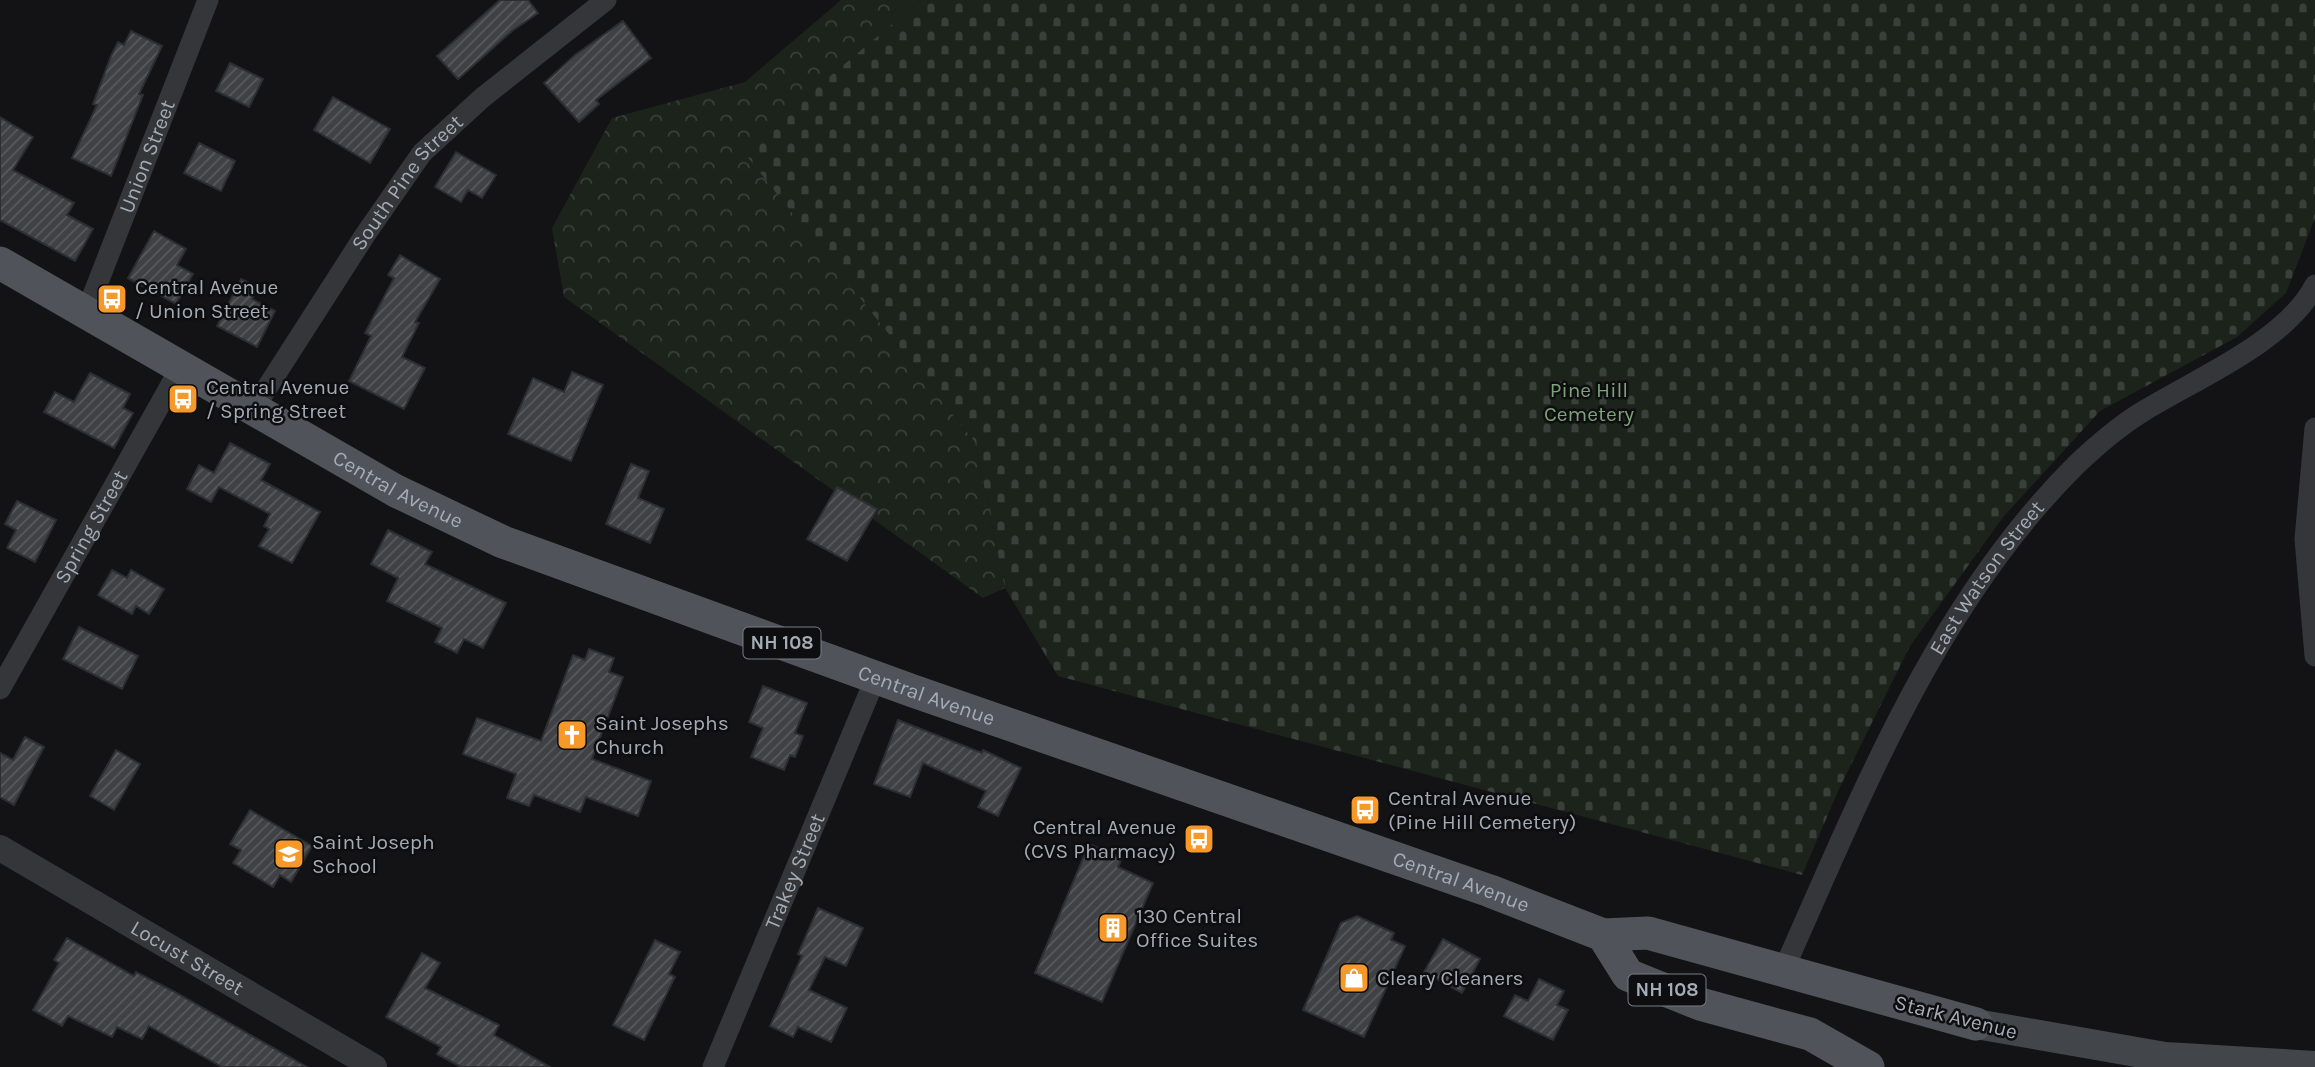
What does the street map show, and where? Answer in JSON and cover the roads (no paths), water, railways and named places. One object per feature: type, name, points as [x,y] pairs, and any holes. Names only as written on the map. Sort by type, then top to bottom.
[{"type":"main road","name":"Central Avenue","points":[[0,263],[396,491],[503,542],[876,677],[1490,891],[1604,935]]},
{"type":"main road","name":"Stark Avenue","points":[[1604,935],[1648,933],[1976,1024],[2163,1062],[2315,1066]]},
{"type":"main road","name":"NH 108","points":[[1604,935],[1628,975],[1700,1004],[1810,1034],[1868,1067]]},
{"type":"main road","points":[[1751,1018],[1783,971]]},
{"type":"street","name":"Union Street","points":[[86,313],[208,0]]},
{"type":"street","name":"South Pine Street","points":[[254,408],[365,235],[422,153],[482,98],[606,0]]},
{"type":"street","name":"East Watson Street","points":[[1783,971],[1853,813],[1920,677],[1950,627],[2013,538],[2076,466],[2112,433],[2268,335],[2313,297]]},
{"type":"street","name":"Spring Street","points":[[0,689],[181,367]]},
{"type":"street","points":[[2315,428],[2305,539],[2315,656]]},
{"type":"street","name":"Trakey Street","points":[[713,1067],[876,677]]},
{"type":"street","name":"Locust Street","points":[[0,848],[374,1067]]},
{"type":"place","name":"Central Avenue / Union Street","points":[[112,299]]},
{"type":"place","name":"Central Avenue / Spring Street","points":[[183,399]]},
{"type":"place","name":"Saint Josephs Church","points":[[572,735]]},
{"type":"place","name":"Central Avenue (Pine Hill Cemetery)","points":[[1365,810]]},
{"type":"place","name":"Central Avenue (CVS Pharmacy)","points":[[1199,839]]},
{"type":"place","name":"Saint Joseph School","points":[[289,854]]},
{"type":"place","name":"130 Central Office Suites","points":[[1113,928]]},
{"type":"place","name":"Cleary Cleaners","points":[[1354,978]]},
{"type":"park label","name":"Pine Hill Cemetery","points":[[1589,402]]}]
